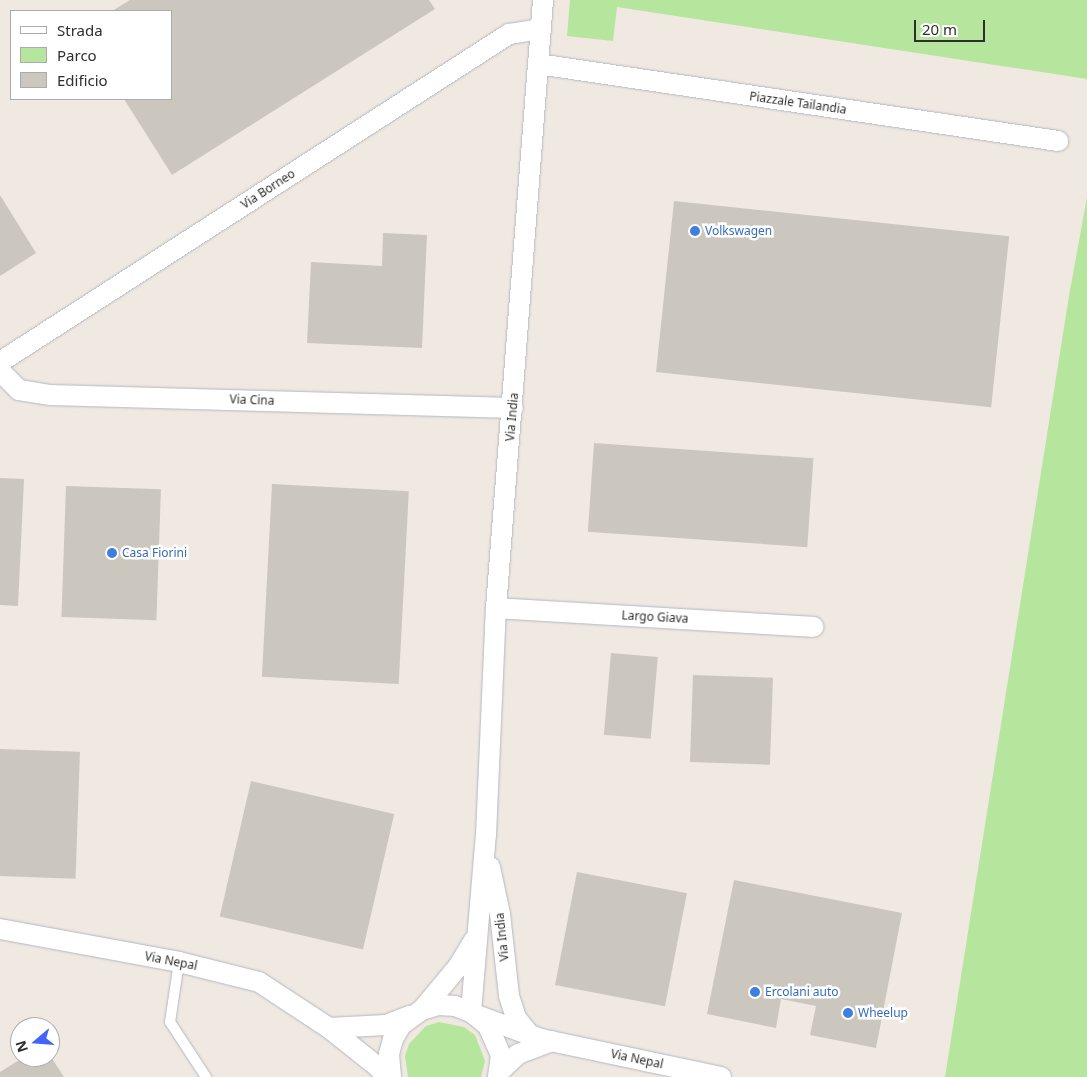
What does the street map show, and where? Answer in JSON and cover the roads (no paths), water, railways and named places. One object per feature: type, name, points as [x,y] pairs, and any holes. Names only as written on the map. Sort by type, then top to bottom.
[{"type":"street","name":"Via India","points":[[474,1013],[477,936],[486,835],[496,608],[543,0]]},
{"type":"street","name":"Via Borneo","points":[[0,362],[509,34],[541,29]]},
{"type":"street","name":"Piazzale Tailandia","points":[[538,64],[1058,141]]},
{"type":"street","name":"Via Cina","points":[[0,371],[19,390],[51,395],[512,408]]},
{"type":"street","name":"Largo Giava","points":[[496,608],[813,627]]},
{"type":"street","name":"Via India","points":[[486,835],[500,914],[509,996],[516,1018],[530,1034]]},
{"type":"street","name":"Via Nepal","points":[[4,935],[179,962],[259,982],[329,1028],[378,1067],[386,1077]]},
{"type":"street","name":"Via India","points":[[418,1012],[458,967],[477,936]]},
{"type":"street","name":"Via Nepal","points":[[329,1028],[386,1024],[418,1012],[455,1006],[552,1041],[721,1077]]},
{"type":"street","points":[[391,1077],[389,1054],[393,1039],[418,1012]]},
{"type":"street","points":[[474,1013],[488,1026],[497,1040],[499,1074]]},
{"type":"street","points":[[499,1074],[518,1054],[552,1041]]},
{"type":"lane","points":[[179,962],[170,1022],[206,1077]]},
{"type":"place","name":"Volkswagen","points":[[695,231]]},
{"type":"place","name":"Casa Fiorini","points":[[112,553]]},
{"type":"place","name":"Ercolani auto","points":[[755,992]]},
{"type":"place","name":"Wheelup","points":[[848,1013]]}]
